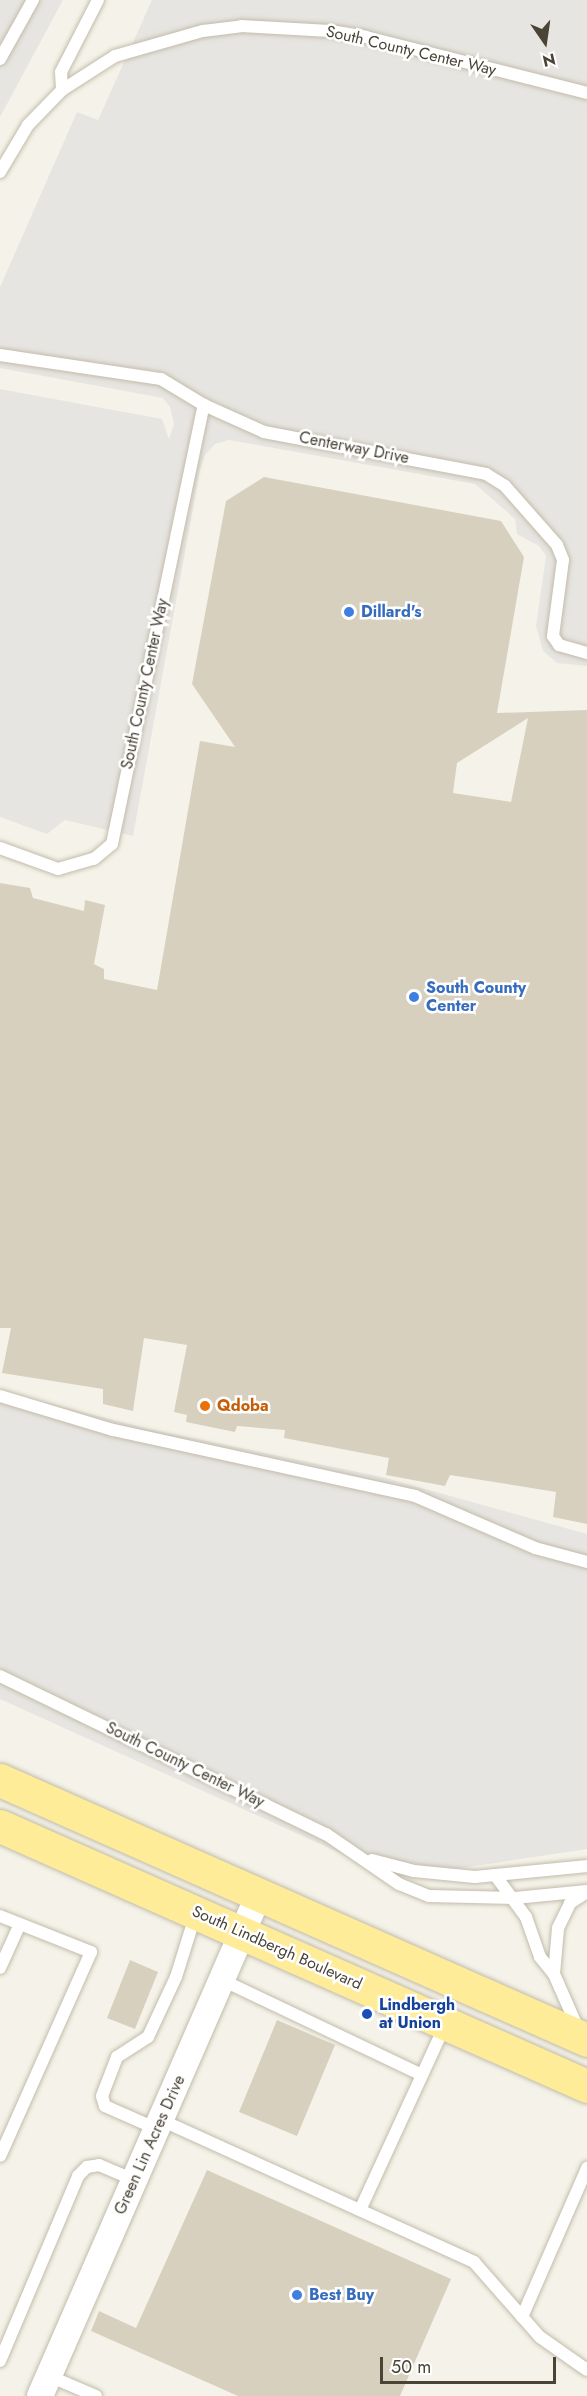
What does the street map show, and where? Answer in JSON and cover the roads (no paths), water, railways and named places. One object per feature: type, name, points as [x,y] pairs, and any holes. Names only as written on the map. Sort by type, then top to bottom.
[{"type":"main road","points":[[0,1780],[585,2038]]},
{"type":"main road","name":"South Lindbergh Boulevard","points":[[0,1826],[587,2086]]},
{"type":"street","name":"Green Lin Acres Drive","points":[[45,2386],[259,1894]]},
{"type":"lane","points":[[0,59],[33,0]]},
{"type":"lane","points":[[62,90],[61,72],[93,2]]},
{"type":"lane","name":"South County Center Way","points":[[0,172],[28,125],[62,90],[115,56],[183,36],[241,26],[330,31],[366,37],[587,93]]},
{"type":"lane","name":"Centerway Drive","points":[[0,355],[161,379],[204,405],[264,432],[486,474],[495,480],[557,545],[563,560],[553,636],[559,645],[587,653]]},
{"type":"lane","name":"South County Center Way","points":[[0,848],[58,868],[94,859],[112,844],[204,405]]},
{"type":"lane","points":[[0,1396],[113,1430],[415,1496],[536,1548],[587,1562]]},
{"type":"lane","name":"South County Center Way","points":[[0,1676],[326,1834],[368,1859],[399,1884],[429,1896],[515,1898],[587,1892]]},
{"type":"lane","name":"South County Center Way","points":[[368,1859],[423,1872],[495,1875],[587,1866]]},
{"type":"lane","name":"South County Center Way","points":[[495,1875],[515,1898],[540,1957],[554,1974],[585,2038]]},
{"type":"lane","name":"South County Center Way","points":[[554,1974],[558,1928],[570,1903],[587,1892]]},
{"type":"lane","points":[[196,1912],[176,1977],[148,2037],[117,2056],[102,2096],[105,2106],[159,2125],[360,2210],[474,2262],[540,2337],[587,2370]]},
{"type":"lane","points":[[0,1916],[92,1952],[0,2156]]},
{"type":"lane","points":[[0,1968],[20,1924]]},
{"type":"lane","points":[[222,1980],[422,2075]]},
{"type":"lane","points":[[360,2210],[446,2024]]},
{"type":"lane","points":[[0,2361],[78,2176],[87,2167],[99,2165],[135,2180]]},
{"type":"lane","points":[[522,2317],[584,2183],[587,2168]]},
{"type":"lane","points":[[45,2386],[96,2396]]},
{"type":"place","name":"Dillard's","points":[[349,612]]},
{"type":"place","name":"South County Center","points":[[414,997]]},
{"type":"place","name":"Qdoba","points":[[205,1406]]},
{"type":"place","name":"Lindbergh at Union","points":[[367,2014]]},
{"type":"place","name":"Best Buy","points":[[297,2295]]}]
